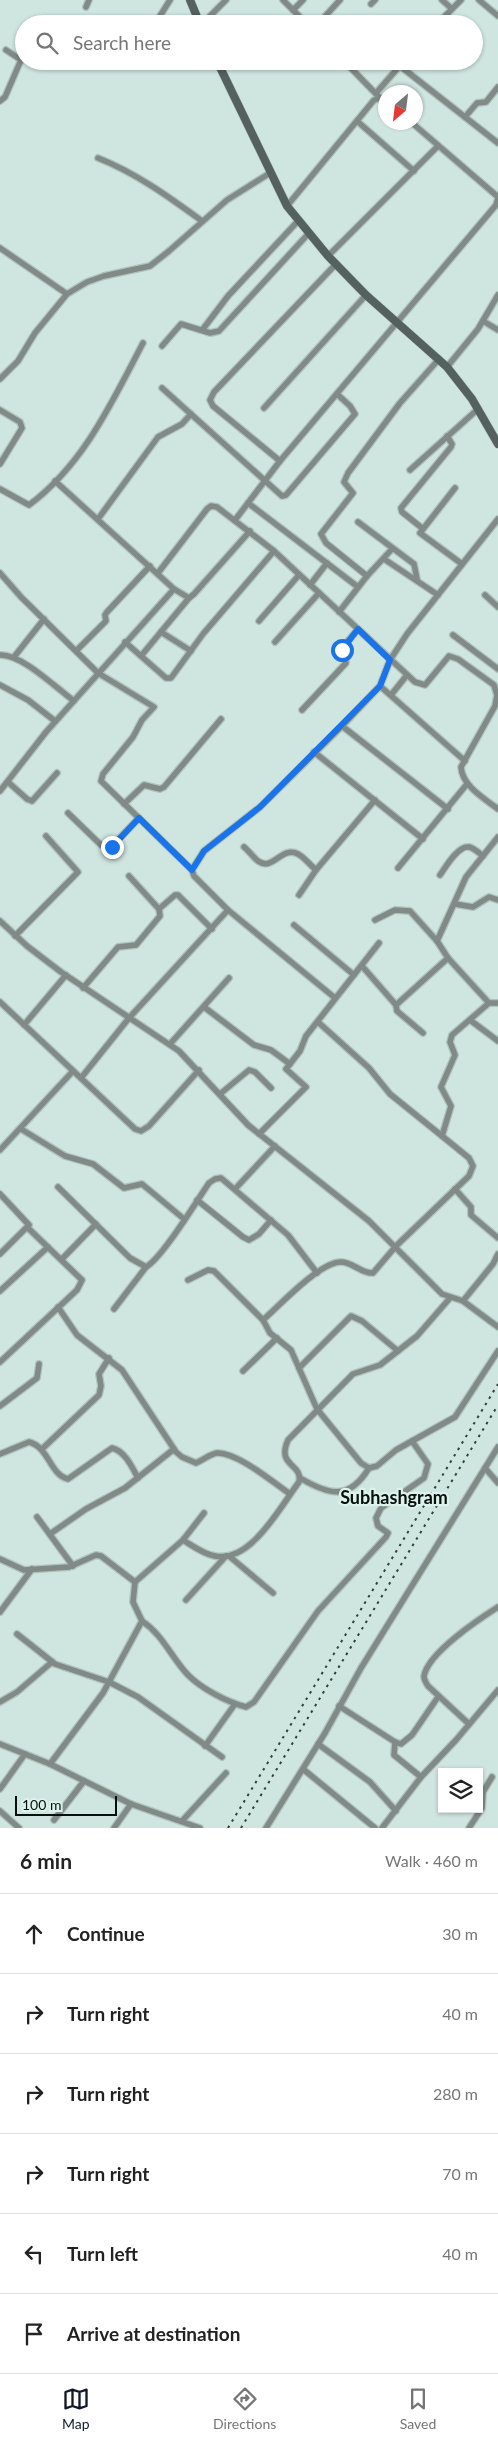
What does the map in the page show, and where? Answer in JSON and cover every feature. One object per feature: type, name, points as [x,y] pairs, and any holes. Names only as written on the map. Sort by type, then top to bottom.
[{"type":"main road","points":[[190,0],[197,15]]},
{"type":"main road","points":[[221,70],[270,173],[287,206],[298,221],[328,256],[366,295],[447,367],[478,409],[498,444]]},
{"type":"street","points":[[86,7],[89,0]]},
{"type":"street","points":[[161,15],[170,0]]},
{"type":"street","points":[[210,15],[226,0]]},
{"type":"street","points":[[283,0],[299,15]]},
{"type":"street","points":[[294,10],[303,0]]},
{"type":"street","points":[[326,15],[340,0]]},
{"type":"street","points":[[442,0],[451,8]]},
{"type":"street","points":[[445,15],[461,0]]},
{"type":"street","points":[[479,0],[498,16]]},
{"type":"street","points":[[6,50],[15,56]]},
{"type":"street","points":[[0,101],[5,97],[17,70]]},
{"type":"street","points":[[353,70],[378,95]]},
{"type":"street","points":[[388,85],[398,70]]},
{"type":"street","points":[[409,70],[498,143]]},
{"type":"street","points":[[465,117],[477,103],[486,102],[498,87]]},
{"type":"street","points":[[287,206],[374,100],[378,98]]},
{"type":"street","points":[[357,121],[414,171]]},
{"type":"street","points":[[235,520],[280,462],[496,205],[498,198],[420,130]]},
{"type":"street","points":[[328,256],[438,146]]},
{"type":"street","points":[[98,158],[144,181],[202,221]]},
{"type":"street","points":[[0,379],[18,361],[34,333],[67,294],[88,282],[104,276],[150,266],[170,252],[202,221],[235,194],[270,173]]},
{"type":"street","points":[[203,329],[228,296],[298,221]]},
{"type":"street","points":[[162,346],[180,324],[192,329],[203,329],[210,333],[219,331],[309,233]]},
{"type":"street","points":[[0,248],[67,294]]},
{"type":"street","points":[[280,462],[213,406],[210,400],[214,392],[336,264]]},
{"type":"street","points":[[264,408],[366,295]]},
{"type":"street","points":[[447,367],[483,321],[498,295]]},
{"type":"street","points":[[483,321],[498,330]]},
{"type":"street","points":[[0,489],[29,504],[55,481],[73,462],[102,422],[143,344]]},
{"type":"street","points":[[367,576],[326,543],[321,534],[353,493],[344,482],[348,473],[400,404],[439,359]]},
{"type":"street","points":[[162,388],[278,493],[286,495],[352,417],[354,410],[337,394]]},
{"type":"street","points":[[410,470],[478,409]]},
{"type":"street","points":[[0,410],[17,420],[22,428],[0,464]]},
{"type":"street","points":[[98,519],[158,437],[182,424],[191,414]]},
{"type":"street","points":[[422,528],[402,512],[401,508],[451,447],[452,444],[447,436]]},
{"type":"street","points":[[55,481],[158,573],[174,590],[189,598]]},
{"type":"street","points":[[455,488],[420,533],[421,536],[462,564]]},
{"type":"street","points":[[248,503],[358,587]]},
{"type":"street","points":[[158,573],[211,506],[217,507],[274,551],[415,682],[425,685],[447,658],[452,656],[496,682],[497,695],[495,706],[461,768],[461,773],[467,784],[498,809]]},
{"type":"street","points":[[192,870],[204,851],[248,818],[380,686],[390,660],[498,519]]},
{"type":"street","points":[[358,522],[414,564],[417,579]]},
{"type":"street","points":[[141,656],[189,598],[250,531]]},
{"type":"street","points":[[339,612],[367,576],[392,549]]},
{"type":"street","points":[[125,642],[166,678],[171,678],[203,634],[274,551]]},
{"type":"street","points":[[384,559],[417,579],[438,595]]},
{"type":"street","points":[[310,585],[327,563]]},
{"type":"street","points":[[77,650],[106,624],[107,612],[150,566]]},
{"type":"street","points":[[0,573],[98,673],[154,708],[142,720],[133,737],[101,778],[103,784],[192,870],[194,876],[228,910],[335,998]]},
{"type":"street","points":[[259,621],[299,575]]},
{"type":"street","points":[[0,791],[56,721],[125,642],[174,590]]},
{"type":"street","points":[[275,642],[318,593]]},
{"type":"street","points":[[485,595],[498,607]]},
{"type":"street","points":[[14,657],[44,619]]},
{"type":"street","points":[[302,710],[346,663],[343,647],[358,629]]},
{"type":"street","points":[[161,632],[191,651]]},
{"type":"street","points":[[453,635],[498,669]]},
{"type":"street","points":[[0,655],[14,657],[74,701]]},
{"type":"street","points":[[391,695],[407,674]]},
{"type":"street","points":[[0,685],[28,700],[56,721]]},
{"type":"street","points":[[380,686],[465,761]]},
{"type":"street","points":[[124,804],[144,785],[160,789],[164,787],[221,719]]},
{"type":"street","points":[[342,726],[448,809]]},
{"type":"street","points":[[314,752],[423,839]]},
{"type":"street","points":[[8,782],[27,799],[32,801],[57,773]]},
{"type":"street","points":[[398,868],[467,784]]},
{"type":"street","points":[[299,894],[316,870],[375,800]]},
{"type":"street","points":[[68,813],[101,845],[109,849],[139,818]]},
{"type":"street","points":[[15,936],[78,872],[46,836]]},
{"type":"street","points":[[437,941],[466,877],[498,837]]},
{"type":"street","points":[[244,846],[258,861],[264,864],[270,864],[286,852],[292,852],[298,854],[316,870]]},
{"type":"street","points":[[440,875],[458,852],[466,847],[470,847],[483,856]]},
{"type":"street","points":[[83,988],[118,947],[136,945],[160,916],[159,909],[129,876]]},
{"type":"street","points":[[159,909],[175,895],[178,895],[212,929]]},
{"type":"street","points":[[455,904],[474,907],[489,897],[498,900]]},
{"type":"street","points":[[81,1078],[129,1018],[228,910]]},
{"type":"street","points":[[375,920],[394,910],[410,911],[437,941],[448,958],[489,1002],[498,1003]]},
{"type":"street","points":[[0,922],[15,936],[83,988],[170,1044],[199,1070],[248,1125],[315,1177],[396,1246],[442,1294],[463,1302],[498,1327]]},
{"type":"street","points":[[294,925],[354,975]]},
{"type":"street","points":[[259,1134],[306,1087],[286,1069],[300,1050],[306,1036],[379,943]]},
{"type":"street","points":[[396,1005],[448,958]]},
{"type":"street","points":[[362,966],[396,1005],[397,1011],[422,1033]]},
{"type":"street","points":[[24,1025],[66,975]]},
{"type":"street","points":[[170,1044],[229,978]]},
{"type":"street","points":[[0,1002],[135,1129],[141,1131],[149,1126],[199,1070]]},
{"type":"street","points":[[442,1136],[451,1106],[441,1087],[455,1055],[450,1042],[452,1035],[489,1002]]},
{"type":"street","points":[[204,1007],[254,1045],[270,1050],[290,1064]]},
{"type":"street","points":[[470,1020],[498,1041]]},
{"type":"street","points":[[263,1320],[324,1267],[339,1262],[347,1262],[368,1274],[372,1273],[396,1246],[468,1176],[473,1166],[469,1158],[390,1094],[369,1068],[318,1022]]},
{"type":"street","points":[[220,1094],[249,1070],[254,1072],[271,1088]]},
{"type":"street","points":[[0,1150],[73,1071]]},
{"type":"street","points":[[21,1129],[65,1156],[93,1164],[124,1188],[142,1184],[184,1219]]},
{"type":"street","points":[[235,1189],[275,1146]]},
{"type":"street","points":[[114,1309],[151,1264],[209,1184],[215,1179],[226,1180],[288,1235],[317,1273]]},
{"type":"street","points":[[58,1187],[130,1258],[146,1268]]},
{"type":"street","points":[[455,1189],[471,1207],[471,1215],[498,1238]]},
{"type":"street","points":[[0,1194],[28,1221],[28,1228],[82,1280],[77,1290],[0,1362]]},
{"type":"street","points":[[197,1200],[250,1240],[259,1234],[271,1220]]},
{"type":"street","points":[[62,1259],[96,1224]]},
{"type":"street","points":[[0,1254],[28,1228]]},
{"type":"street","points":[[0,1291],[48,1247]]},
{"type":"street","points":[[463,1302],[493,1264],[498,1254]]},
{"type":"street","points":[[188,1280],[208,1270],[214,1271],[263,1320],[270,1332],[291,1350],[306,1389],[317,1409],[361,1463],[369,1468]]},
{"type":"street","points":[[450,1298],[416,1336],[398,1351],[370,1370],[353,1374],[288,1440],[283,1450],[284,1456],[300,1478],[319,1489],[336,1492],[346,1490],[358,1484],[369,1468],[377,1466],[396,1450],[455,1417],[498,1351]]},
{"type":"street","points":[[58,1307],[77,1336],[109,1358],[133,1384],[160,1430],[182,1458],[196,1463],[215,1453],[232,1457],[255,1469],[290,1494]]},
{"type":"street","points":[[299,1368],[351,1316],[362,1321],[398,1351]]},
{"type":"street","points":[[243,1371],[277,1338]]},
{"type":"street","points":[[42,1449],[99,1395],[101,1386],[99,1374],[109,1358]]},
{"type":"street","points":[[0,1406],[37,1378],[39,1364]]},
{"type":"street","points":[[204,1513],[183,1540],[135,1582],[133,1602],[142,1621],[155,1631],[188,1674],[203,1686],[235,1704],[246,1707],[254,1702],[318,1611],[386,1537],[388,1533],[378,1526],[376,1518],[381,1508],[424,1478],[428,1464],[412,1441]]},
{"type":"street","points":[[0,1454],[29,1442],[42,1449],[64,1478],[68,1479],[74,1477],[112,1448],[117,1449],[124,1455],[138,1478]]},
{"type":"street","points":[[266,1828],[498,1447]]},
{"type":"street","points":[[50,1534],[138,1478],[174,1449]]},
{"type":"street","points":[[485,1468],[498,1484]]},
{"type":"street","points":[[186,1600],[227,1556],[256,1541],[300,1478]]},
{"type":"street","points":[[37,1517],[73,1566]]},
{"type":"street","points":[[183,1540],[205,1553],[227,1556],[272,1593]]},
{"type":"street","points":[[0,1559],[24,1570],[73,1566],[96,1556],[101,1556],[135,1582]]},
{"type":"street","points":[[0,1612],[32,1569]]},
{"type":"street","points":[[469,1724],[428,1686],[424,1678],[425,1673],[439,1653],[470,1625],[498,1608]]},
{"type":"street","points":[[50,1764],[109,1682],[142,1621]]},
{"type":"street","points":[[17,1634],[52,1662],[67,1670],[109,1682],[138,1696],[166,1714],[222,1758]]},
{"type":"street","points":[[0,1702],[17,1692],[52,1662]]},
{"type":"street","points":[[382,1828],[421,1778],[498,1690]]},
{"type":"street","points":[[339,1706],[401,1744],[412,1735],[438,1697]]},
{"type":"street","points":[[205,1746],[235,1704]]},
{"type":"street","points":[[395,1742],[394,1756],[421,1778]]},
{"type":"street","points":[[0,1744],[50,1764],[131,1804],[200,1828]]},
{"type":"street","points":[[318,1744],[370,1782],[396,1812]]},
{"type":"street","points":[[0,1789],[25,1754]]},
{"type":"street","points":[[303,1769],[375,1828]]},
{"type":"street","points":[[182,1821],[226,1774]]},
{"type":"street","points":[[469,1828],[482,1808],[484,1792],[492,1777]]},
{"type":"street","points":[[54,1820],[84,1781]]},
{"type":"street","points":[[114,1828],[131,1804]]},
{"type":"street","points":[[0,1811],[19,1828]]},
{"type":"railway","points":[[228,1828],[498,1384]]},
{"type":"railway","points":[[241,1828],[498,1405]]},
{"type":"district","name":"Subhashgram","points":[[394,1497]]},
{"type":"route","points":[[112,847],[139,818],[192,870],[204,851],[237,827],[260,807],[380,686],[390,660],[358,629],[342,650]]}]
